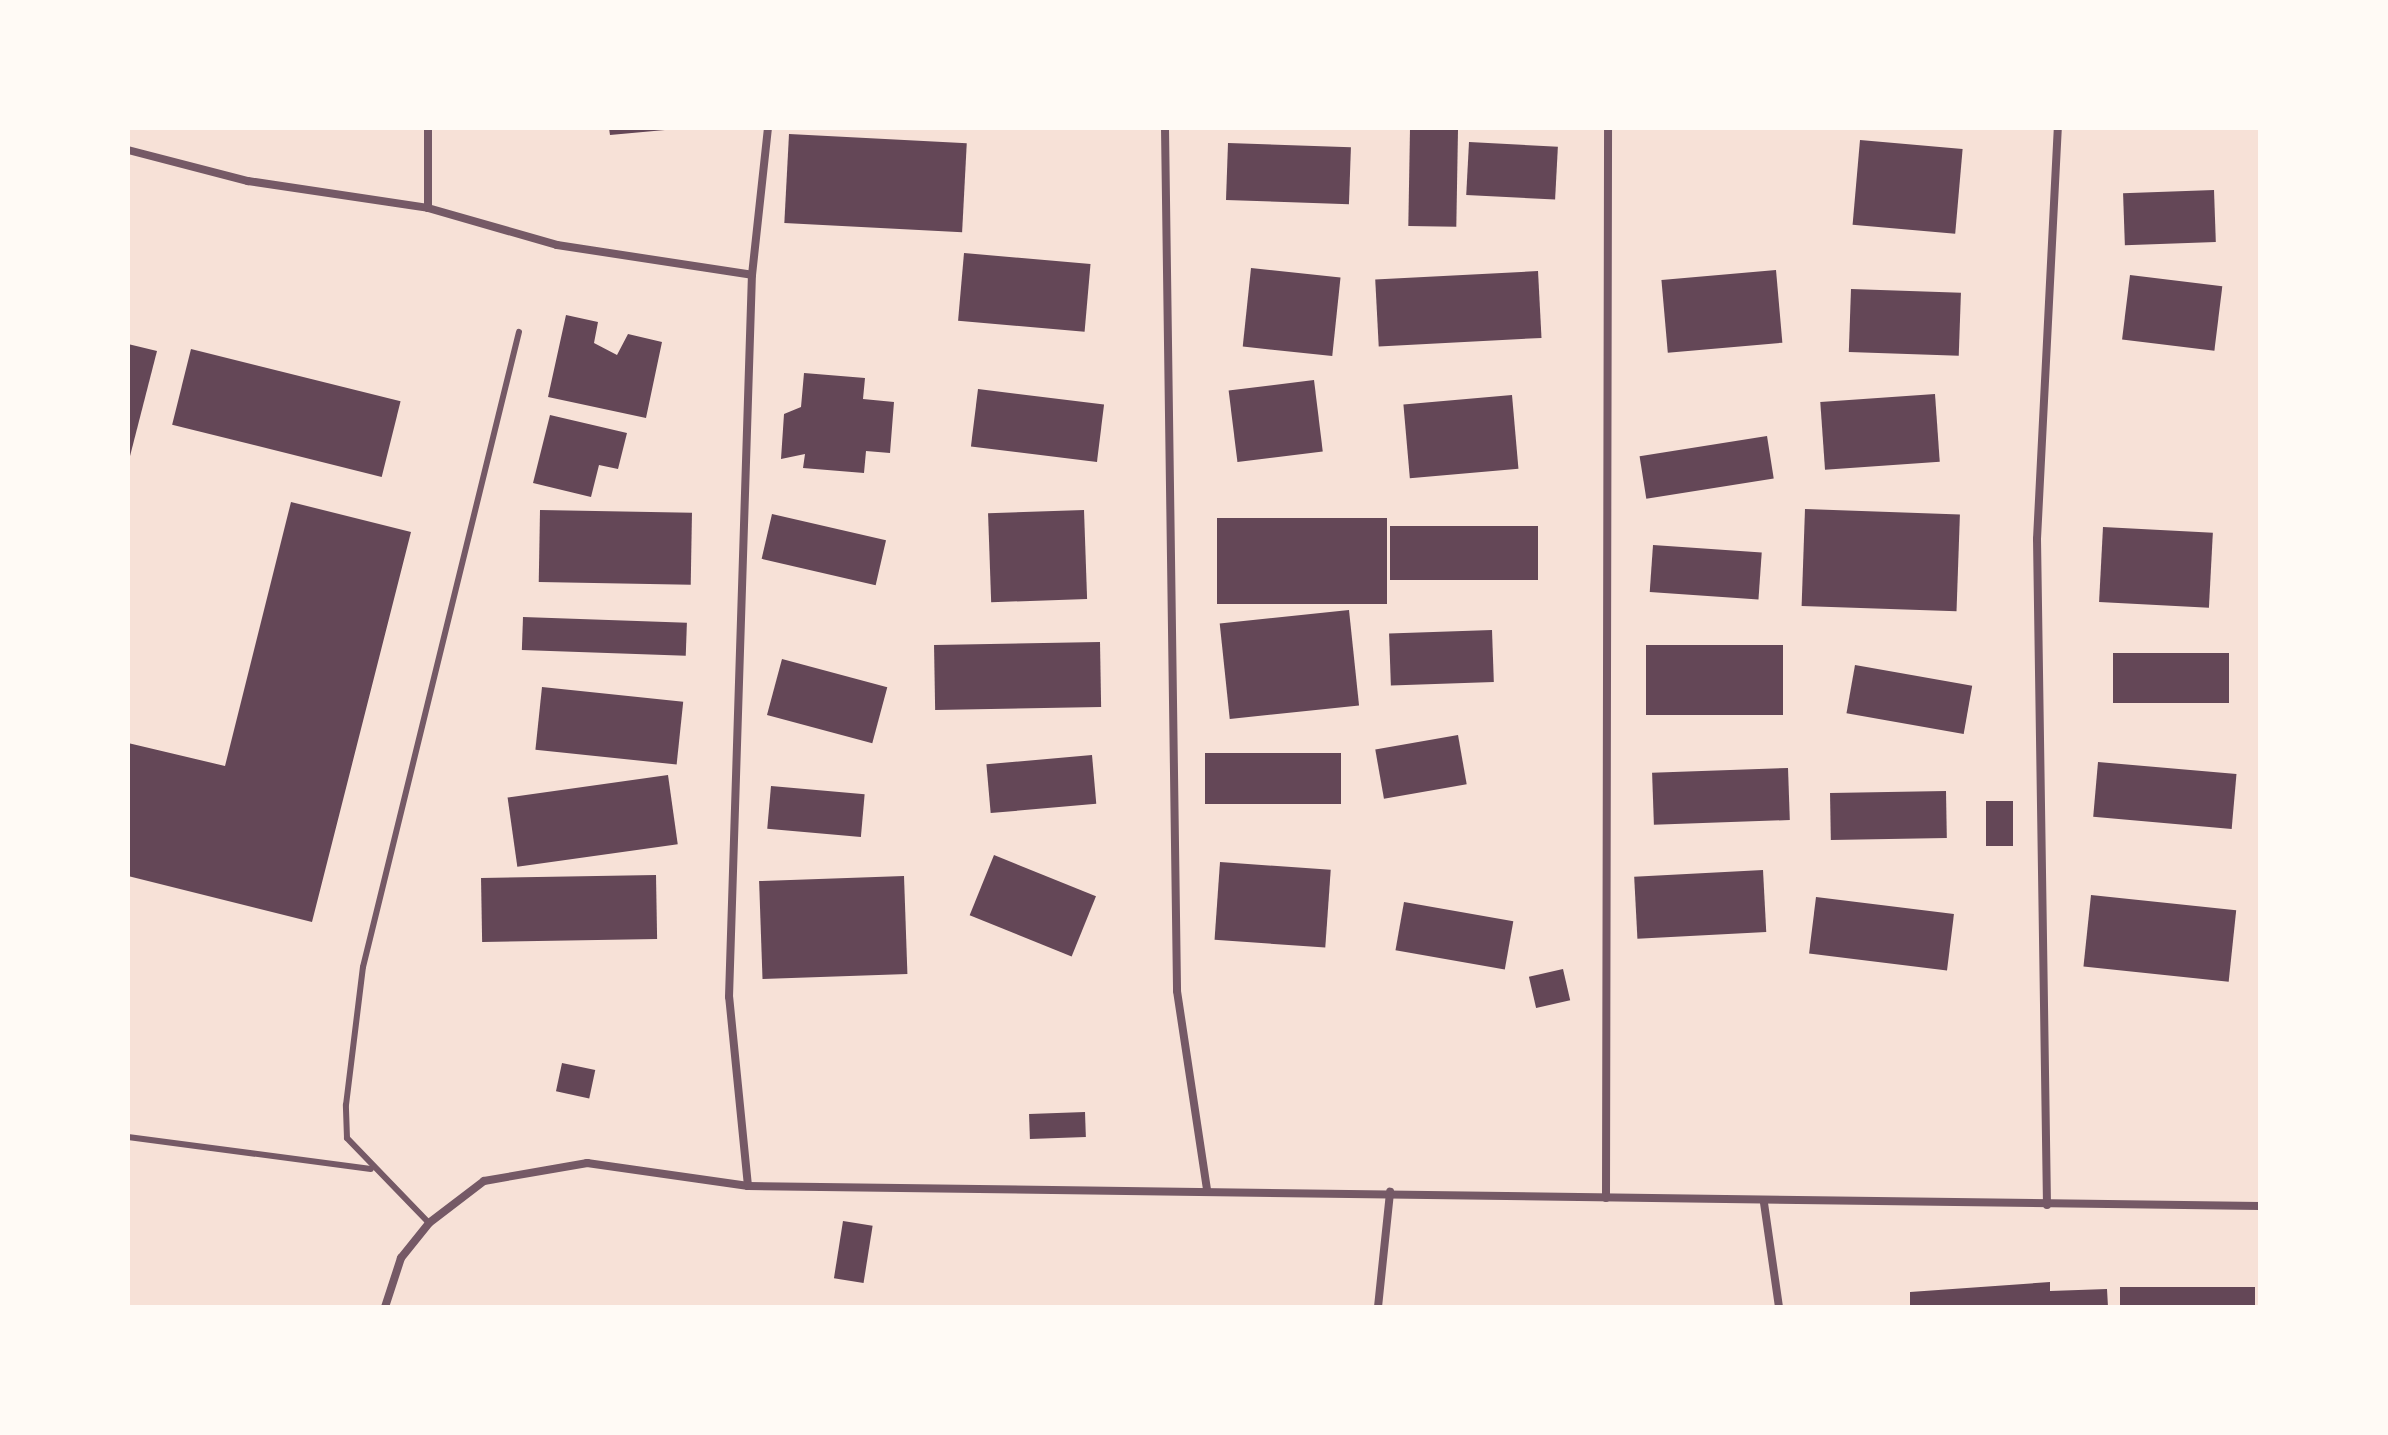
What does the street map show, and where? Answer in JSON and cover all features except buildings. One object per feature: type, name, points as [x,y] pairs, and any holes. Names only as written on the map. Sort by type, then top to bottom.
[{"type":"street","points":[[428,128],[428,208]]},
{"type":"street","points":[[748,1186],[729,997],[752,275],[768,128]]},
{"type":"street","points":[[1165,128],[1177,991],[1207,1190]]},
{"type":"street","points":[[1606,1198],[1608,128]]},
{"type":"street","points":[[2047,1205],[2037,539],[2058,128]]},
{"type":"street","points":[[128,150],[248,181],[428,208],[557,245],[752,275]]},
{"type":"street","points":[[385,1307],[401,1258],[429,1223],[484,1181],[587,1163],[748,1186],[1390,1192],[1764,1203],[2260,1206]]},
{"type":"street","points":[[1378,1307],[1390,1192]]},
{"type":"street","points":[[1764,1203],[1779,1307]]},
{"type":"lane","points":[[429,1223],[371,1169],[347,1138],[346,1105],[363,967],[519,332]]},
{"type":"lane","points":[[128,1137],[371,1169]]}]
